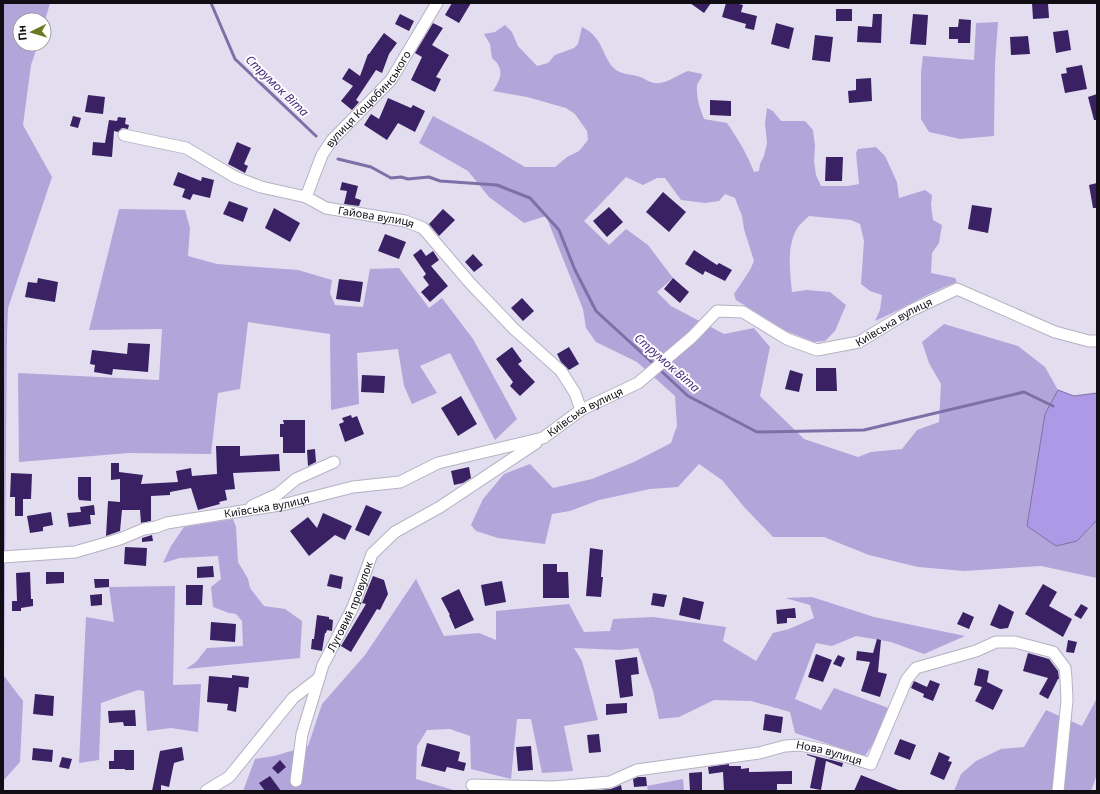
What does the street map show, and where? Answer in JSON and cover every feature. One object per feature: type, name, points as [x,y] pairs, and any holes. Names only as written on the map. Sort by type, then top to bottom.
[{"type":"street","name":"вулиця Коцюбинського","points":[[306,197],[322,154],[332,140],[390,80],[438,3]]},
{"type":"street","name":"Гайова вулиця","points":[[124,135],[186,148],[235,177],[261,187],[306,197],[326,208],[405,221],[423,228],[470,283],[514,329],[561,371],[575,393],[581,410]]},
{"type":"street","name":"Київська вулиця","points":[[3,558],[75,552],[168,523],[286,504],[353,487],[400,482],[438,463],[543,438],[581,410],[638,383],[692,337],[717,311],[743,312],[787,339],[817,350],[859,342],[910,311],[957,289],[1055,332],[1089,341],[1097,341]]},
{"type":"street","name":"Луговий провулок","points":[[296,781],[302,734],[323,665],[353,607],[372,554],[395,532],[440,507],[543,438]]},
{"type":"street","points":[[242,510],[278,494],[296,479],[334,462]]},
{"type":"street","name":"Нова вулиця","points":[[472,785],[553,787],[610,782],[637,770],[759,753],[785,746],[800,745],[825,750],[871,764],[907,679],[916,668],[976,651],[996,642],[1015,642],[1053,652],[1065,668],[1067,700],[1058,791]]},
{"type":"street","points":[[206,791],[229,777],[293,698],[319,678]]},
{"type":"shaded area","points":[[3,3],[50,3],[47,12],[12,12],[12,52],[35,52],[31,65],[23,125],[52,177],[8,308],[4,676],[23,701],[20,762],[3,781]]},
{"type":"shaded area","points":[[998,22],[995,63],[994,136],[960,139],[929,132],[921,119],[921,73],[923,56],[974,60],[976,23]]},
{"type":"shaded area","points":[[505,25],[512,32],[518,46],[537,66],[548,63],[555,55],[574,48],[578,44],[582,27],[595,36],[611,65],[622,73],[637,76],[656,83],[665,82],[688,71],[702,74],[697,86],[697,94],[704,119],[727,123],[742,147],[754,172],[759,171],[767,143],[765,123],[767,108],[773,111],[781,121],[805,121],[813,130],[816,175],[821,186],[848,186],[859,184],[856,153],[858,149],[876,147],[885,156],[897,182],[899,198],[925,190],[932,195],[931,205],[933,220],[942,225],[939,243],[932,253],[931,273],[955,278],[957,282],[875,321],[880,310],[882,295],[870,291],[861,284],[864,241],[860,224],[851,220],[809,216],[798,227],[794,234],[790,250],[792,292],[807,290],[830,292],[846,305],[835,331],[825,341],[814,342],[786,331],[736,300],[734,294],[750,270],[754,261],[744,229],[742,216],[735,198],[725,194],[719,201],[705,203],[681,200],[665,178],[657,178],[643,185],[626,177],[584,221],[609,245],[626,229],[648,245],[673,278],[657,292],[671,306],[724,334],[754,328],[770,347],[760,396],[804,439],[858,457],[871,452],[902,449],[917,430],[939,422],[941,384],[929,363],[922,342],[944,324],[1018,346],[1045,367],[1058,390],[1045,414],[1027,526],[1039,534],[1077,541],[1097,520],[1097,578],[1041,566],[964,571],[918,567],[869,555],[824,537],[773,537],[745,508],[722,480],[699,464],[678,487],[650,489],[599,500],[570,511],[552,514],[545,544],[498,538],[476,531],[471,525],[483,499],[504,474],[530,464],[553,488],[592,479],[634,462],[671,443],[677,426],[675,396],[637,362],[596,342],[586,328],[583,309],[546,216],[524,223],[489,197],[468,171],[419,143],[433,116],[486,144],[525,167],[555,167],[567,157],[579,151],[588,140],[587,131],[575,114],[566,108],[527,97],[493,91],[500,78],[500,70],[499,66],[492,58],[490,44],[484,34],[495,32]]},
{"type":"shaded area","points":[[119,209],[185,210],[190,228],[188,256],[217,264],[298,270],[332,280],[330,293],[335,305],[363,307],[370,269],[399,268],[429,308],[442,298],[473,339],[517,419],[495,440],[450,353],[420,366],[437,393],[412,404],[404,386],[398,349],[357,353],[359,404],[331,410],[330,334],[248,322],[240,389],[218,393],[211,454],[129,453],[19,462],[18,373],[159,380],[162,329],[89,330]]},
{"type":"shaded area","points":[[1058,390],[1074,396],[1097,393],[1097,520],[1077,541],[1056,546],[1027,526],[1045,414]]},
{"type":"shaded area","points":[[233,519],[236,527],[238,562],[248,579],[250,588],[264,606],[285,609],[302,621],[300,658],[186,669],[196,662],[207,648],[243,646],[242,621],[236,614],[213,607],[211,587],[221,579],[218,556],[180,558],[163,563],[171,546],[184,527]]},
{"type":"shaded area","points":[[416,579],[444,636],[479,633],[496,640],[496,611],[569,604],[584,632],[610,631],[613,619],[653,617],[726,627],[723,641],[756,661],[773,633],[789,629],[814,618],[810,605],[785,598],[812,597],[874,617],[965,636],[924,654],[891,642],[856,636],[832,646],[816,643],[795,699],[821,710],[834,688],[894,710],[865,756],[795,733],[790,712],[751,701],[714,700],[679,717],[659,719],[653,691],[638,648],[620,650],[574,648],[582,661],[598,720],[564,726],[573,771],[542,773],[531,719],[517,719],[511,779],[471,769],[470,736],[450,729],[427,730],[417,746],[416,779],[457,791],[243,791],[255,759],[274,756],[308,746],[322,704],[365,655]]},
{"type":"shaded area","points":[[175,586],[173,685],[201,684],[198,732],[171,728],[147,731],[144,691],[138,690],[101,703],[99,760],[79,763],[86,617],[114,622],[109,587]]},
{"type":"shaded area","points":[[1097,698],[1097,774],[1091,791],[954,791],[961,774],[976,761],[1001,749],[1024,747],[1046,710],[1082,726]]},
{"type":"shaded area","points":[[683,779],[684,791],[648,791],[647,786]]},
{"type":"building","points":[[452,3],[471,3],[459,23],[445,15]]},
{"type":"building","points":[[690,3],[711,3],[704,13]]},
{"type":"building","points":[[726,3],[743,5],[741,12],[757,16],[754,30],[745,28],[746,24],[722,17]]},
{"type":"building","points":[[1032,3],[1048,3],[1049,18],[1033,19]]},
{"type":"building","points":[[836,9],[852,9],[852,21],[836,21]]},
{"type":"building","points":[[400,14],[414,21],[409,31],[395,24]]},
{"type":"building","points":[[873,14],[882,14],[881,43],[857,42],[858,26],[872,27]]},
{"type":"building","points":[[913,14],[928,15],[926,45],[910,44]]},
{"type":"building","points":[[959,19],[971,20],[970,43],[958,43],[958,39],[949,39],[949,27],[958,27]]},
{"type":"building","points":[[433,23],[443,28],[432,45],[449,55],[436,77],[441,79],[435,92],[411,80],[422,57],[415,53]]},
{"type":"building","points":[[776,23],[794,28],[789,49],[771,44]]},
{"type":"building","points":[[1068,30],[1071,50],[1056,53],[1053,32]]},
{"type":"building","points":[[384,33],[397,43],[389,54],[382,73],[376,70],[356,100],[359,102],[352,110],[341,101],[353,86],[342,79],[349,68],[360,76],[368,54]]},
{"type":"building","points":[[815,35],[833,37],[830,62],[812,60]]},
{"type":"building","points":[[1028,36],[1030,54],[1011,55],[1010,37]]},
{"type":"building","points":[[1082,65],[1087,89],[1065,93],[1061,74],[1067,73],[1066,68]]},
{"type":"building","points":[[871,78],[872,101],[849,103],[848,91],[856,90],[856,79]]},
{"type":"building","points":[[1097,94],[1097,120],[1094,120],[1088,97]]},
{"type":"building","points":[[88,95],[105,97],[103,114],[85,112]]},
{"type":"building","points":[[388,98],[411,108],[413,105],[425,111],[415,132],[398,123],[387,140],[364,125],[371,114],[379,119]]},
{"type":"building","points":[[710,100],[731,101],[731,116],[710,115]]},
{"type":"building","points":[[73,116],[81,118],[78,128],[70,126]]},
{"type":"building","points":[[118,117],[126,118],[125,124],[129,125],[128,129],[122,128],[118,132],[114,131],[112,157],[92,155],[93,142],[105,143],[109,120],[117,121]]},
{"type":"building","points":[[237,142],[251,148],[244,164],[248,166],[245,173],[228,164]]},
{"type":"building","points":[[826,157],[843,157],[842,181],[825,181]]},
{"type":"building","points":[[178,172],[201,181],[202,177],[214,180],[210,198],[193,194],[190,200],[182,197],[185,189],[173,185]]},
{"type":"building","points":[[342,182],[358,186],[355,198],[361,200],[359,206],[344,204],[347,191],[340,190]]},
{"type":"building","points":[[1097,183],[1097,208],[1093,208],[1089,185]]},
{"type":"building","points":[[663,192],[686,212],[669,232],[646,212]]},
{"type":"building","points":[[229,201],[248,208],[243,222],[223,214]]},
{"type":"building","points":[[972,205],[992,208],[988,233],[968,229]]},
{"type":"building","points":[[609,207],[623,222],[607,237],[593,221]]},
{"type":"building","points":[[274,208],[300,223],[290,242],[265,228]]},
{"type":"building","points":[[443,209],[455,220],[439,236],[429,224]]},
{"type":"building","points":[[385,234],[406,242],[399,259],[378,251]]},
{"type":"building","points":[[421,249],[426,256],[433,251],[439,260],[431,266],[448,286],[430,302],[421,292],[429,285],[423,277],[426,274],[413,255]]},
{"type":"building","points":[[694,250],[717,265],[719,263],[732,270],[725,281],[705,271],[703,275],[685,264]]},
{"type":"building","points":[[473,254],[483,265],[474,272],[465,262]]},
{"type":"building","points":[[38,278],[58,282],[55,302],[25,297],[28,282],[37,283]]},
{"type":"building","points":[[673,278],[689,292],[680,303],[664,289]]},
{"type":"building","points":[[339,279],[363,282],[360,302],[336,299]]},
{"type":"building","points":[[522,298],[534,311],[523,321],[511,308]]},
{"type":"building","points":[[128,343],[150,344],[148,372],[113,369],[112,375],[94,372],[95,365],[90,364],[92,350],[127,354]]},
{"type":"building","points":[[512,347],[522,361],[518,364],[535,382],[520,396],[510,386],[513,382],[496,359]]},
{"type":"building","points":[[569,347],[579,364],[569,370],[561,362],[557,354]]},
{"type":"building","points":[[816,368],[836,368],[837,391],[816,391]]},
{"type":"building","points":[[790,370],[803,374],[799,392],[785,389]]},
{"type":"building","points":[[362,375],[385,376],[384,393],[361,392]]},
{"type":"building","points":[[461,396],[477,424],[458,436],[441,408]]},
{"type":"building","points":[[351,415],[352,418],[357,416],[364,434],[345,442],[339,424],[344,422],[342,418]]},
{"type":"building","points":[[283,420],[305,420],[305,453],[283,453],[283,437],[280,437],[280,424],[284,424]]},
{"type":"building","points":[[216,446],[240,446],[240,456],[279,454],[280,471],[233,473],[235,489],[225,490],[227,500],[219,502],[220,504],[198,510],[191,488],[170,492],[170,495],[151,496],[151,521],[141,523],[140,510],[122,510],[120,531],[106,536],[108,501],[120,502],[120,479],[111,480],[111,463],[119,463],[119,472],[143,475],[141,484],[178,482],[176,471],[191,468],[192,476],[217,474]]},
{"type":"building","points":[[315,449],[316,462],[308,466],[307,450]]},
{"type":"building","points":[[469,467],[471,478],[463,483],[454,485],[451,471]]},
{"type":"building","points":[[11,473],[32,474],[31,499],[23,499],[23,516],[15,516],[15,497],[10,497]]},
{"type":"building","points":[[78,477],[91,477],[91,501],[79,500]]},
{"type":"building","points":[[94,505],[95,515],[90,515],[91,524],[69,527],[67,513],[81,512],[80,507]]},
{"type":"building","points":[[366,505],[382,512],[369,536],[355,530]]},
{"type":"building","points":[[51,512],[53,525],[43,527],[43,531],[30,533],[27,516]]},
{"type":"building","points":[[323,513],[352,526],[345,540],[335,535],[309,556],[290,531],[308,517],[317,528]]},
{"type":"building","points":[[152,535],[153,541],[142,542],[142,538]]},
{"type":"building","points":[[125,547],[147,548],[146,566],[124,564]]},
{"type":"building","points":[[590,548],[603,550],[601,597],[586,596]]},
{"type":"building","points":[[543,564],[557,564],[557,572],[568,572],[569,598],[543,598]]},
{"type":"building","points":[[213,566],[214,577],[197,578],[197,567]]},
{"type":"building","points":[[30,572],[31,599],[33,599],[33,606],[21,608],[21,611],[12,611],[12,601],[17,601],[16,573]]},
{"type":"building","points":[[46,572],[64,572],[64,583],[46,584]]},
{"type":"building","points":[[330,574],[343,577],[341,589],[327,586]]},
{"type":"building","points":[[373,576],[384,580],[388,594],[380,610],[377,609],[351,652],[341,646],[366,604],[362,603]]},
{"type":"building","points":[[94,579],[109,579],[109,587],[95,588]]},
{"type":"building","points":[[502,581],[506,602],[485,606],[481,585]]},
{"type":"building","points":[[1043,584],[1057,592],[1049,606],[1072,619],[1063,637],[1025,614]]},
{"type":"building","points":[[186,585],[203,585],[202,605],[186,605]]},
{"type":"building","points":[[459,589],[474,620],[455,629],[450,615],[441,598]]},
{"type":"building","points":[[653,593],[667,595],[664,607],[651,605]]},
{"type":"building","points":[[102,594],[102,605],[91,606],[90,595]]},
{"type":"building","points":[[683,597],[704,602],[700,620],[679,615]]},
{"type":"building","points":[[999,604],[1014,612],[1008,628],[1000,629],[990,625]]},
{"type":"building","points":[[1081,604],[1088,608],[1081,619],[1074,615]]},
{"type":"building","points":[[795,608],[796,618],[787,618],[787,623],[777,624],[776,610]]},
{"type":"building","points":[[963,612],[974,617],[969,629],[957,624]]},
{"type":"building","points":[[317,615],[329,617],[329,619],[333,620],[332,631],[327,630],[325,633],[322,651],[311,649],[312,639],[314,639]]},
{"type":"building","points":[[211,622],[236,624],[235,642],[210,640]]},
{"type":"building","points":[[877,639],[881,640],[878,672],[887,674],[880,697],[861,691],[870,662],[856,660],[857,651],[873,653]]},
{"type":"building","points":[[1068,640],[1077,642],[1074,653],[1066,652]]},
{"type":"building","points":[[1028,653],[1049,659],[1058,671],[1059,679],[1048,699],[1039,694],[1048,678],[1023,671]]},
{"type":"building","points":[[816,654],[832,660],[823,682],[808,677]]},
{"type":"building","points":[[838,655],[845,658],[841,667],[833,664]]},
{"type":"building","points":[[637,657],[639,674],[631,675],[633,696],[620,698],[615,660]]},
{"type":"building","points":[[978,668],[989,671],[987,682],[1003,690],[993,710],[975,701],[982,687],[974,685]]},
{"type":"building","points":[[232,675],[249,677],[248,688],[239,687],[236,712],[227,710],[228,704],[207,702],[209,676],[232,678]]},
{"type":"building","points":[[930,680],[940,684],[933,701],[923,697],[924,694],[911,688],[914,681],[927,687]]},
{"type":"building","points":[[35,694],[54,696],[53,716],[33,714]]},
{"type":"building","points":[[627,703],[627,713],[606,715],[606,704]]},
{"type":"building","points":[[135,710],[136,726],[124,726],[123,722],[109,723],[108,711]]},
{"type":"building","points":[[765,714],[783,717],[781,733],[763,730]]},
{"type":"building","points":[[599,734],[601,752],[589,753],[587,735]]},
{"type":"building","points":[[900,739],[916,745],[910,760],[894,754]]},
{"type":"building","points":[[427,743],[460,752],[458,761],[466,763],[464,771],[447,767],[445,772],[421,766]]},
{"type":"building","points":[[531,746],[533,770],[518,771],[516,747]]},
{"type":"building","points":[[182,747],[184,760],[174,763],[169,787],[161,785],[161,791],[152,791],[160,751]]},
{"type":"building","points":[[33,748],[53,750],[52,762],[32,760]]},
{"type":"building","points":[[114,750],[134,750],[134,770],[109,769],[109,761],[114,761]]},
{"type":"building","points":[[939,752],[950,757],[948,761],[952,762],[944,780],[930,774]]},
{"type":"building","points":[[807,754],[843,763],[842,767],[826,761],[821,790],[810,788],[816,758]]},
{"type":"building","points":[[62,757],[72,759],[69,769],[59,767]]},
{"type":"building","points":[[280,760],[286,767],[278,774],[272,768]]},
{"type":"building","points":[[729,764],[729,766],[741,766],[741,769],[749,768],[749,772],[792,771],[792,784],[777,784],[777,791],[724,791],[723,772],[709,774],[708,767]]},
{"type":"building","points":[[702,772],[702,790],[690,791],[689,773]]},
{"type":"building","points":[[861,775],[901,791],[854,791]]},
{"type":"building","points":[[270,776],[281,791],[265,791],[259,783]]},
{"type":"building","points":[[638,777],[646,777],[647,786],[634,787],[633,779]]},
{"type":"building","points":[[621,785],[622,791],[588,791],[611,789]]},
{"type":"waterway","name":"Струмок Віта","points":[[211,3],[235,59],[316,136]]},
{"type":"waterway","name":"Струмок Віта","points":[[338,159],[371,167],[391,178],[401,177],[408,179],[429,177],[440,181],[497,185],[530,198],[559,230],[575,270],[596,311],[655,365]]},
{"type":"waterway","name":"Струмок Віта","points":[[659,369],[688,396],[757,432],[864,430],[1024,392],[1053,406]]}]
